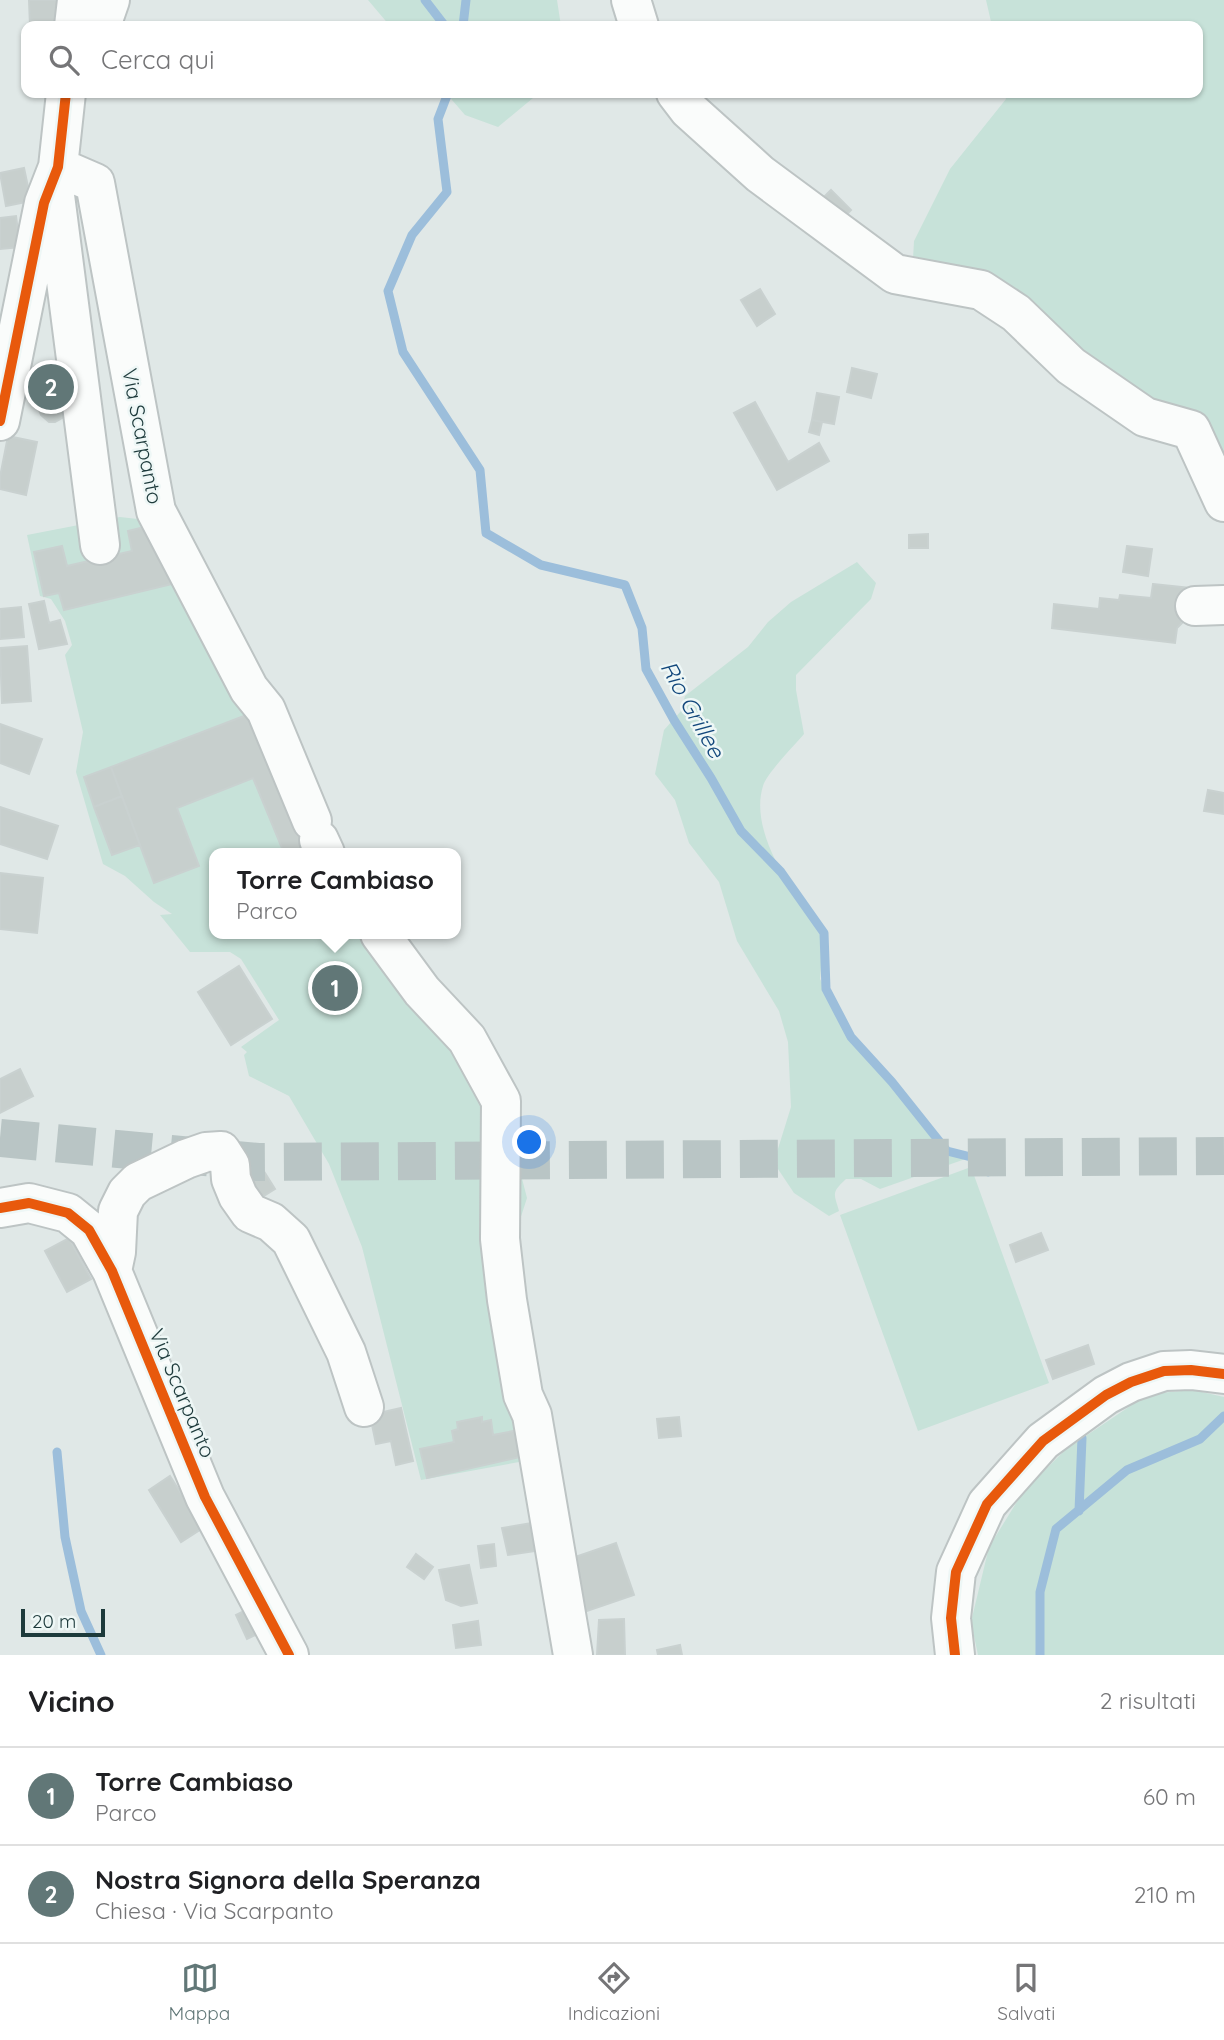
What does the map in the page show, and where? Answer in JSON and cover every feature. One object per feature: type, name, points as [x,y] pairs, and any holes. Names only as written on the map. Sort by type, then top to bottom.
[{"type":"street","points":[[75,21],[78,0]]},
{"type":"street","points":[[103,21],[110,0]]},
{"type":"street","points":[[631,0],[637,21]]},
{"type":"street","points":[[0,421],[44,203],[56,174],[68,98]]},
{"type":"street","points":[[681,98],[689,110],[760,174],[895,274],[981,289],[1016,313],[1071,366],[1145,417],[1191,430],[1224,502]]},
{"type":"street","points":[[56,174],[100,545]]},
{"type":"street","name":"Via Scarpanto","points":[[56,174],[95,183],[156,511],[249,689],[266,710],[319,838]]},
{"type":"street","points":[[384,939],[422,992],[467,1039],[500,1101],[500,1239],[507,1300],[523,1395],[532,1415],[573,1655]]},
{"type":"street","points":[[112,1271],[118,1211],[127,1192],[138,1182],[186,1159],[206,1152],[221,1151],[230,1165],[231,1179],[238,1196],[250,1213],[271,1222],[292,1240],[346,1352],[364,1407]]},
{"type":"street","name":"Via Scarpanto","points":[[0,1208],[29,1203],[68,1213],[89,1230],[112,1271],[205,1497],[289,1655]]},
{"type":"street","points":[[955,1655],[951,1618],[956,1572],[987,1504],[1043,1441],[1106,1395],[1131,1382],[1164,1370],[1224,1374]]},
{"type":"green space","points":[[368,0],[557,0],[560,21],[386,21]]},
{"type":"green space","points":[[986,0],[1224,0],[1224,468],[913,259],[914,241],[950,169],[1006,98],[1203,98],[1203,21],[991,21]]},
{"type":"green space","points":[[450,98],[533,98],[498,127],[465,115]]},
{"type":"green space","points":[[120,517],[155,521],[328,848],[209,848],[209,939],[378,939],[510,1132],[527,1198],[515,1235],[536,1459],[421,1480],[362,1247],[329,1164],[289,1096],[249,1076],[244,1055],[247,1052],[241,1047],[279,1020],[241,959],[230,952],[190,952],[160,915],[172,914],[125,876],[103,864],[76,772],[83,732],[65,655],[72,645],[65,621],[51,599],[40,596],[27,535]]},
{"type":"green space","points":[[857,562],[876,583],[871,599],[796,675],[804,734],[765,781],[760,804],[762,824],[768,844],[788,884],[824,933],[820,979],[851,1037],[892,1082],[947,1151],[971,1157],[880,1189],[861,1179],[846,1179],[835,1194],[839,1211],[829,1216],[794,1193],[778,1169],[777,1152],[791,1107],[788,1042],[779,1011],[737,941],[719,882],[689,843],[675,800],[655,774],[664,730],[681,711],[685,696],[748,647],[768,622],[791,602]]},
{"type":"green space","points":[[971,1167],[1049,1383],[918,1431],[840,1215]]},
{"type":"green space","points":[[1193,1390],[1224,1397],[1224,1655],[978,1655],[971,1622],[989,1547],[1023,1492],[1065,1450],[1148,1394]]},
{"type":"building","points":[[29,0],[70,0],[68,21],[30,21]]},
{"type":"building","points":[[24,168],[31,201],[6,206],[0,173]]},
{"type":"building","points":[[831,190],[851,210],[838,224],[818,203]]},
{"type":"building","points":[[16,216],[20,247],[0,249],[0,218]]},
{"type":"building","points":[[760,289],[775,314],[757,326],[741,300]]},
{"type":"building","points":[[62,364],[64,417],[49,422],[39,410],[34,367]]},
{"type":"building","points":[[852,368],[877,374],[871,398],[847,392]]},
{"type":"building","points":[[817,393],[839,397],[834,424],[812,420]]},
{"type":"building","points":[[755,402],[788,462],[819,443],[829,461],[777,490],[734,413]]},
{"type":"building","points":[[812,420],[822,422],[819,435],[809,432]]},
{"type":"building","points":[[8,436],[37,442],[26,495],[0,489]]},
{"type":"building","points":[[161,523],[176,583],[64,610],[59,593],[44,596],[34,552],[62,546],[67,566],[132,551],[128,531]]},
{"type":"building","points":[[928,534],[928,548],[909,548],[909,535]]},
{"type":"building","points":[[1127,546],[1152,549],[1148,576],[1123,572]]},
{"type":"building","points":[[1153,584],[1190,588],[1187,618],[1177,628],[1175,643],[1052,628],[1054,604],[1099,609],[1100,598],[1119,600],[1120,595],[1151,598]]},
{"type":"building","points":[[44,601],[49,623],[60,620],[67,644],[39,649],[29,604]]},
{"type":"building","points":[[21,607],[24,637],[0,639],[0,609]]},
{"type":"building","points":[[27,646],[31,701],[2,703],[0,648]]},
{"type":"building","points":[[257,711],[328,837],[302,848],[282,848],[253,778],[177,808],[199,866],[154,883],[111,767]]},
{"type":"building","points":[[0,724],[42,739],[29,774],[0,763]]},
{"type":"building","points":[[111,767],[122,796],[94,807],[84,777]]},
{"type":"building","points":[[1208,790],[1224,793],[1224,814],[1204,811]]},
{"type":"building","points":[[122,796],[140,845],[112,855],[94,807]]},
{"type":"building","points":[[0,807],[58,826],[47,859],[0,844]]},
{"type":"building","points":[[0,873],[43,878],[37,933],[0,929]]},
{"type":"building","points":[[239,966],[272,1019],[231,1045],[198,992]]},
{"type":"building","points":[[20,1069],[33,1096],[0,1113],[0,1079]]},
{"type":"building","points":[[260,1165],[275,1189],[251,1204],[236,1179]]},
{"type":"building","points":[[1041,1233],[1048,1250],[1016,1262],[1010,1245]]},
{"type":"building","points":[[69,1238],[91,1279],[67,1292],[45,1251]]},
{"type":"building","points":[[1088,1345],[1094,1364],[1053,1379],[1046,1360]]},
{"type":"building","points":[[401,1408],[413,1461],[396,1465],[391,1441],[376,1444],[370,1415]]},
{"type":"building","points":[[482,1417],[482,1422],[491,1420],[493,1435],[529,1428],[533,1454],[427,1478],[420,1449],[454,1442],[452,1431],[458,1429],[457,1422]]},
{"type":"building","points":[[679,1417],[681,1436],[659,1438],[657,1419]]},
{"type":"building","points":[[170,1476],[203,1528],[181,1542],[149,1490]]},
{"type":"building","points":[[544,1521],[549,1549],[508,1555],[502,1528]]},
{"type":"building","points":[[616,1543],[634,1595],[584,1612],[566,1560]]},
{"type":"building","points":[[494,1544],[496,1566],[481,1568],[478,1546]]},
{"type":"building","points":[[416,1554],[433,1567],[424,1579],[407,1567]]},
{"type":"building","points":[[469,1565],[477,1603],[461,1606],[446,1600],[439,1570]]},
{"type":"building","points":[[252,1607],[264,1631],[247,1639],[236,1615]]},
{"type":"building","points":[[624,1619],[625,1655],[597,1655],[599,1620]]},
{"type":"building","points":[[478,1621],[481,1645],[456,1648],[453,1625]]},
{"type":"building","points":[[680,1645],[682,1655],[658,1655],[657,1650]]},
{"type":"waterway","points":[[425,0],[441,21]]},
{"type":"waterway","name":"Rio Grillee","points":[[464,21],[466,0]]},
{"type":"waterway","name":"Rio Grillee","points":[[446,98],[438,119],[447,192],[412,235],[388,291],[403,352],[480,470],[486,533],[541,565],[625,585],[642,628],[646,669],[674,720],[741,831],[781,872],[824,933],[826,989],[851,1037],[892,1082],[947,1151],[971,1157],[988,1172]]},
{"type":"waterway","points":[[1040,1655],[1040,1592],[1056,1529],[1127,1470],[1200,1439],[1224,1416]]},
{"type":"waterway","name":"Rio Grillee","points":[[1079,1511],[1082,1438]]},
{"type":"waterway","points":[[57,1452],[65,1537],[81,1611],[101,1655]]},
{"type":"tunnel","points":[[0,1138],[258,1162],[1224,1156]]},
{"type":"cycle path","points":[[0,421],[44,203],[58,167],[65,98]]},
{"type":"cycle path","points":[[0,1208],[29,1203],[68,1213],[89,1230],[112,1271],[205,1497],[289,1655]]},
{"type":"cycle path","points":[[955,1655],[951,1618],[956,1572],[987,1504],[1043,1441],[1106,1395],[1131,1382],[1164,1371],[1191,1370],[1224,1374]]},
{"type":"place","name":"Nostra Signora della Speranza","points":[[51,387]]},
{"type":"place","name":"Torre Cambiaso","points":[[335,988]]}]
